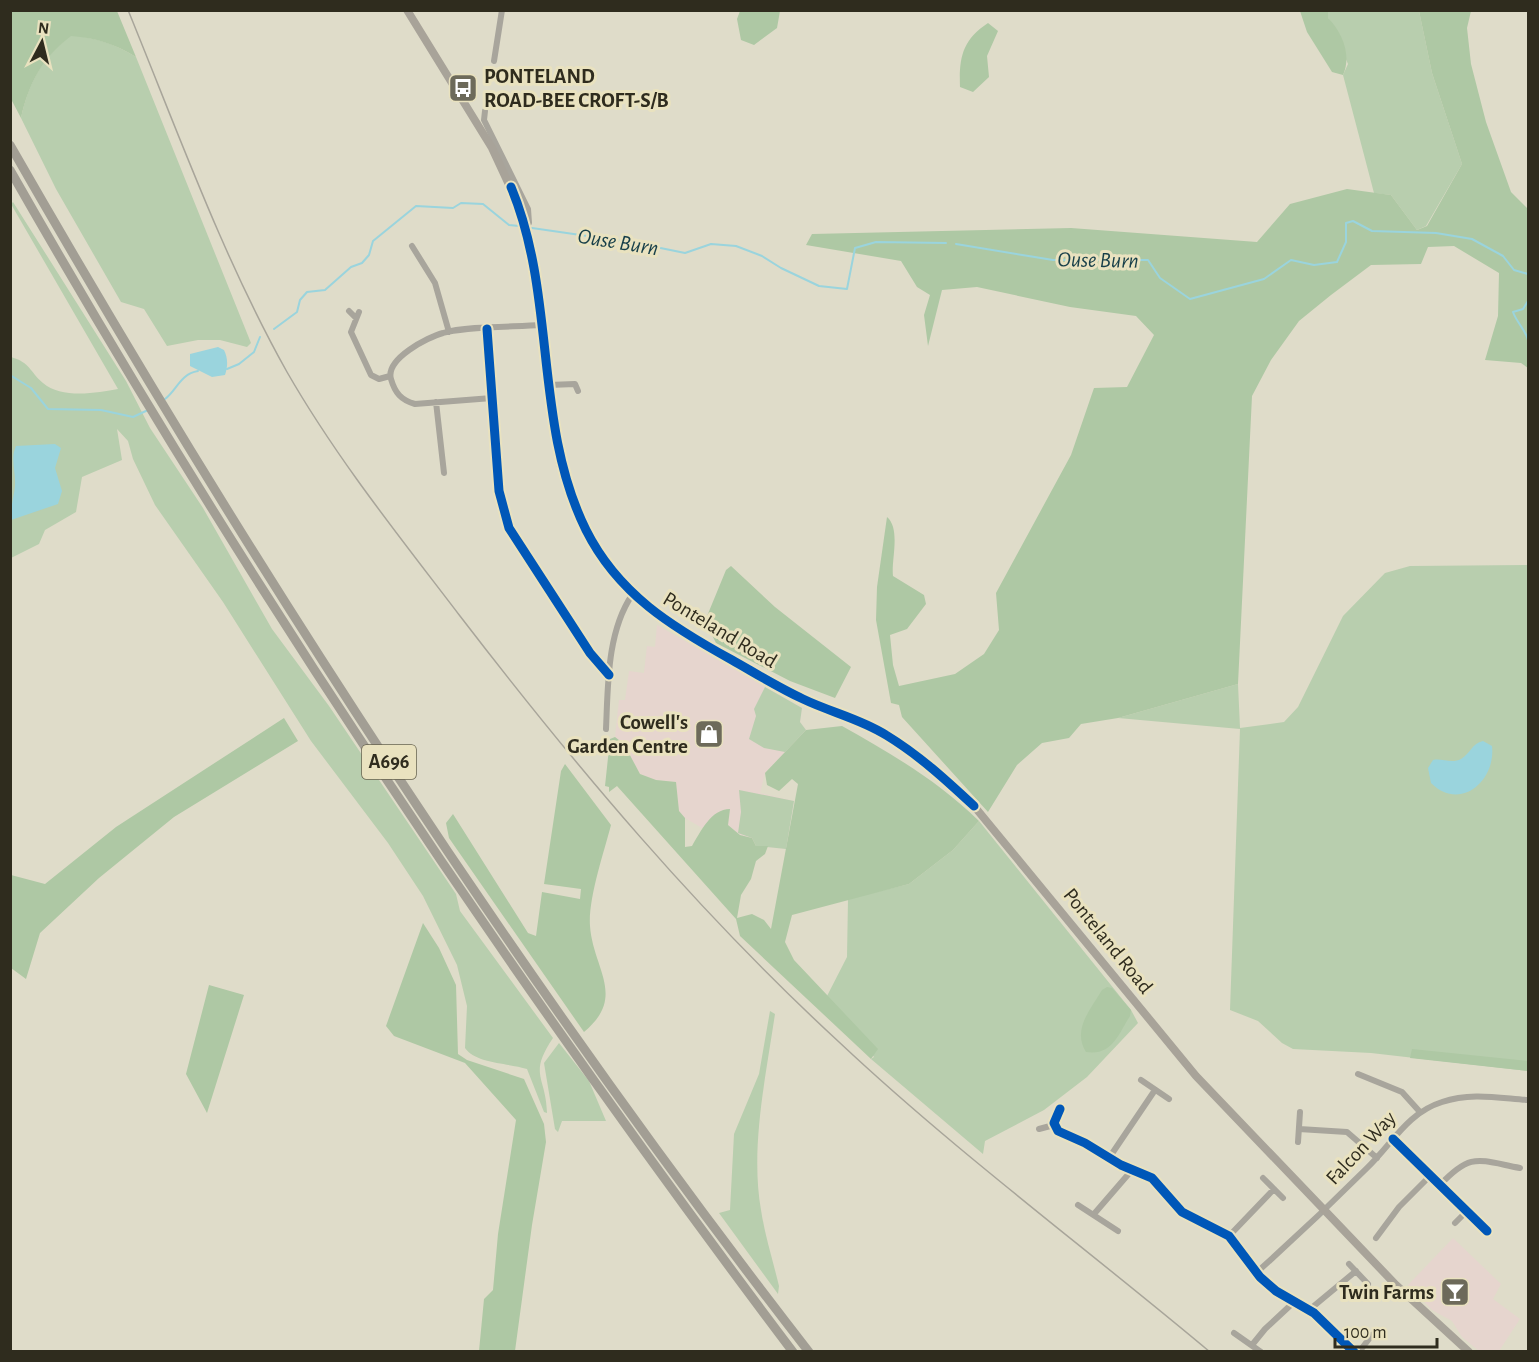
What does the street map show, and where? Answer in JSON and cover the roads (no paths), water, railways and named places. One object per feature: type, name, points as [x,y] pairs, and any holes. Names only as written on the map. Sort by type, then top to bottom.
[{"type":"highway","name":"A696","points":[[10,145],[203,472],[461,871],[648,1139],[762,1294],[809,1352]]},
{"type":"highway","name":"A696","points":[[10,170],[93,313],[222,525],[384,777],[550,1019],[793,1352]]},
{"type":"main road","name":"Ponteland Road","points":[[407,10],[492,148],[512,187],[525,226],[538,292],[560,464],[586,531],[619,581],[632,595],[664,621],[691,638],[803,699],[885,734],[934,768],[974,806],[1196,1076],[1396,1285],[1469,1352]]},
{"type":"street","points":[[494,61],[502,10]]},
{"type":"street","points":[[485,111],[484,120],[528,209],[530,223],[525,226]]},
{"type":"street","points":[[412,246],[423,257],[435,283],[449,332]]},
{"type":"street","points":[[350,311],[357,315],[351,332],[370,375],[379,379],[390,376]]},
{"type":"street","points":[[492,398],[415,404],[399,396],[390,376],[397,360],[407,351],[449,332],[541,325]]},
{"type":"street","points":[[488,328],[499,491],[509,528],[590,653],[609,675]]},
{"type":"street","points":[[549,386],[578,382],[578,391]]},
{"type":"street","points":[[436,402],[444,472]]},
{"type":"street","points":[[606,729],[609,675],[622,610],[632,595]]},
{"type":"street","points":[[1358,1074],[1402,1092],[1420,1112]]},
{"type":"street","points":[[1141,1080],[1169,1099]]},
{"type":"street","points":[[1109,1158],[1155,1090]]},
{"type":"street","name":"Falcon Way","points":[[1256,1273],[1325,1210],[1420,1112],[1440,1102],[1469,1096],[1528,1100]]},
{"type":"street","points":[[1054,1125],[1060,1109]]},
{"type":"street","points":[[1298,1142],[1300,1112]]},
{"type":"street","points":[[1054,1125],[1060,1133],[1081,1141],[1132,1170],[1152,1178],[1188,1218],[1212,1225],[1229,1236],[1256,1273],[1271,1287],[1309,1310],[1353,1352]]},
{"type":"street","points":[[1039,1129],[1054,1125]]},
{"type":"street","points":[[1299,1129],[1347,1132],[1377,1158]]},
{"type":"street","points":[[1393,1139],[1487,1231]]},
{"type":"street","points":[[1440,1185],[1460,1165],[1471,1161],[1520,1168]]},
{"type":"street","points":[[1094,1214],[1132,1170]]},
{"type":"street","points":[[1376,1238],[1399,1207],[1430,1176]]},
{"type":"street","points":[[1263,1178],[1283,1198]]},
{"type":"street","points":[[1229,1236],[1274,1189]]},
{"type":"street","points":[[1078,1205],[1118,1231]]},
{"type":"street","points":[[1455,1223],[1467,1211]]},
{"type":"street","points":[[1349,1264],[1368,1284]]},
{"type":"street","points":[[1309,1310],[1356,1271]]},
{"type":"street","points":[[1252,1345],[1265,1329],[1294,1302]]},
{"type":"street","points":[[1234,1333],[1261,1352]]},
{"type":"street","points":[[1359,1352],[1372,1335]]},
{"type":"water","points":[[218,347],[224,350],[226,356],[225,375],[212,377],[190,366],[190,354]]},
{"type":"water","points":[[55,444],[61,448],[55,468],[62,491],[58,504],[11,520],[15,486],[13,455],[16,446]]},
{"type":"water","points":[[1483,741],[1492,746],[1492,759],[1482,781],[1474,789],[1453,794],[1442,791],[1431,783],[1428,768],[1433,760],[1458,760],[1476,744]]},
{"type":"waterway","name":"Ouse Burn","points":[[274,329],[297,312],[300,300],[307,292],[325,290],[351,267],[362,263],[369,255],[373,241],[416,206],[453,208],[461,203],[483,204],[509,225],[519,226]]},
{"type":"waterway","name":"Ouse Burn","points":[[956,244],[1053,260],[1148,260],[1160,278],[1190,299],[1264,279],[1291,260],[1314,265],[1337,262],[1346,242],[1346,223],[1353,221],[1372,231],[1436,233],[1472,239],[1503,256],[1514,270],[1528,274]]},
{"type":"waterway","name":"Ouse Burn","points":[[532,228],[636,243],[685,253],[711,244],[736,246],[762,256],[819,286],[847,289],[855,248],[876,242],[946,243]]},
{"type":"waterway","name":"Ouse Burn","points":[[1528,301],[1523,309],[1513,312],[1528,340]]},
{"type":"waterway","name":"Ouse Burn","points":[[227,369],[239,364],[254,352],[260,337]]},
{"type":"waterway","name":"Ouse Burn","points":[[165,399],[187,375],[198,371]]},
{"type":"waterway","name":"Ouse Burn","points":[[10,375],[31,388],[48,409],[101,410],[133,417],[148,410]]},
{"type":"tram line","points":[[128,10],[222,240],[287,372],[369,497],[548,728],[640,837],[787,993],[883,1083],[1210,1352]]},
{"type":"place","name":"PONTELAND ROAD-BEE CROFT-S/B","points":[[463,88]]},
{"type":"place","name":"Cowell's Garden Centre","points":[[709,734]]},
{"type":"place","name":"Twin Farms","points":[[1455,1292]]}]
